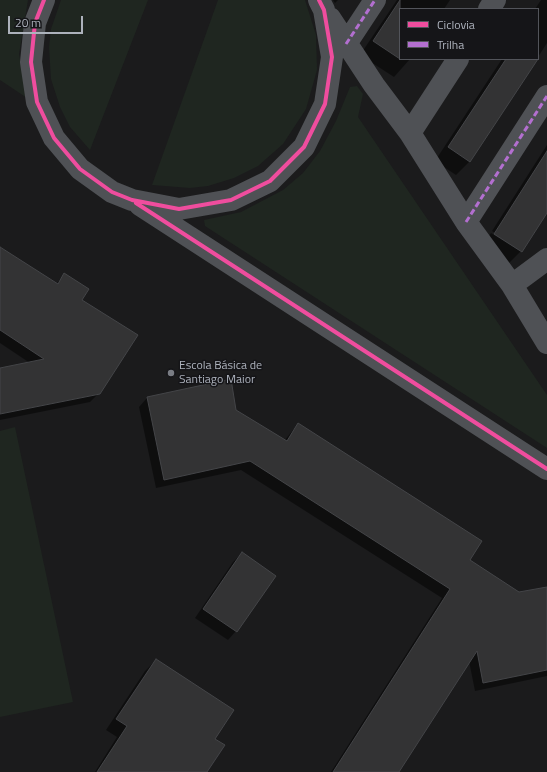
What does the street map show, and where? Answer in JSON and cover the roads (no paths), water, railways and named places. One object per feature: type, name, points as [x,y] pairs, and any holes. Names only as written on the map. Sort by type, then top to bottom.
[{"type":"street","points":[[44,0],[35,23],[31,62],[37,102],[54,138],[80,169],[112,192],[132,200],[179,209],[227,202],[270,180],[304,147],[325,104],[332,57],[322,5]]},
{"type":"street","points":[[346,44],[375,0]]},
{"type":"street","points":[[322,5],[346,44],[410,134],[466,222],[512,285],[547,343]]},
{"type":"street","points":[[410,134],[457,60]]},
{"type":"street","points":[[466,222],[547,96]]},
{"type":"street","points":[[132,200],[547,469]]},
{"type":"street","points":[[512,285],[547,259]]},
{"type":"place","name":"Escola Básica de Santiago Maior","points":[[171,373]]}]
